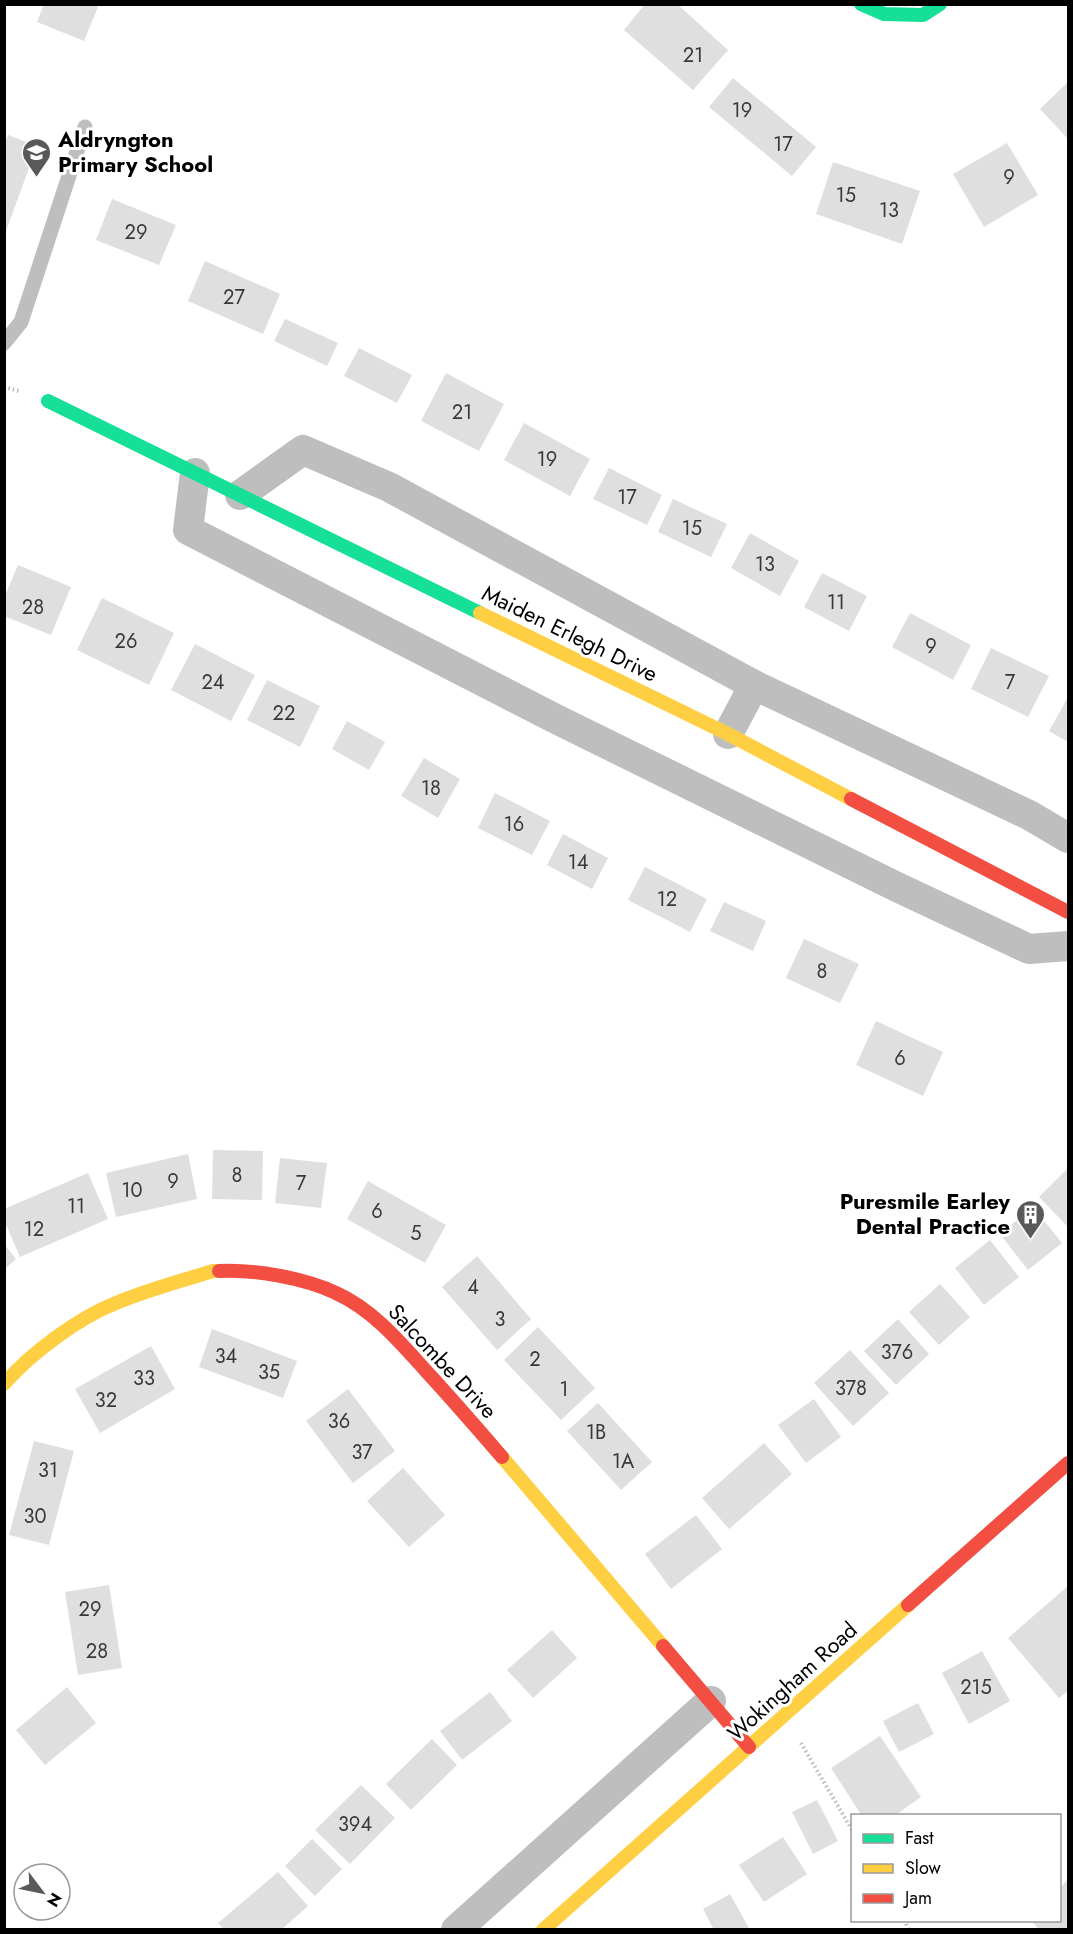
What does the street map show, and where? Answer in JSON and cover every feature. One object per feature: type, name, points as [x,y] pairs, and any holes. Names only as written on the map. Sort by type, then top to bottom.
[{"type":"street","points":[[861,4],[884,14],[923,15],[940,4]]},
{"type":"street","name":"Maiden Erlegh Drive","points":[[48,401],[728,734],[1068,912]]},
{"type":"street","points":[[240,495],[303,450],[389,488],[754,685],[1029,815],[1068,838]]},
{"type":"street","points":[[195,473],[188,530],[556,719],[1029,949],[1068,946]]},
{"type":"street","points":[[728,734],[754,685]]},
{"type":"street","name":"Salcombe Drive","points":[[4,1384],[18,1368],[65,1331],[115,1303],[213,1271],[235,1270],[260,1273],[313,1284],[337,1293],[392,1333],[464,1412],[749,1747]]},
{"type":"street","name":"Wokingham Road","points":[[543,1929],[1068,1463]]},
{"type":"street","points":[[456,1929],[711,1701]]},
{"type":"lane","points":[[4,343],[21,322],[85,127]]},
{"type":"path","points":[[800,1741],[851,1828]]},
{"type":"building","points":[[44,4],[92,4],[98,7],[84,41],[37,22]]},
{"type":"building","points":[[645,4],[677,4],[728,50],[693,90],[624,30]]},
{"type":"building","points":[[733,78],[816,147],[792,176],[709,107]]},
{"type":"building","points":[[1068,82],[1068,139],[1040,109]]},
{"type":"building","points":[[8,135],[37,146],[5,234],[4,146]]},
{"type":"building","points":[[1007,143],[1038,195],[984,227],[953,174]]},
{"type":"building","points":[[833,162],[920,191],[902,244],[816,214]]},
{"type":"building","points":[[112,199],[176,225],[159,265],[96,240]]},
{"type":"building","points":[[205,261],[280,294],[263,334],[188,301]]},
{"type":"building","points":[[285,319],[338,343],[327,366],[274,341]]},
{"type":"building","points":[[359,348],[412,375],[397,403],[344,376]]},
{"type":"building","points":[[446,373],[504,404],[479,451],[421,421]]},
{"type":"building","points":[[524,423],[590,459],[570,496],[504,460]]},
{"type":"building","points":[[609,468],[662,495],[647,525],[593,499]]},
{"type":"building","points":[[673,499],[727,524],[711,557],[658,532]]},
{"type":"building","points":[[750,533],[799,561],[780,596],[731,568]]},
{"type":"building","points":[[18,565],[71,587],[51,635],[4,616],[4,598]]},
{"type":"building","points":[[822,573],[867,596],[849,631],[804,607]]},
{"type":"building","points":[[102,598],[174,633],[149,685],[77,650]]},
{"type":"building","points":[[910,613],[971,645],[953,680],[892,647]]},
{"type":"building","points":[[195,644],[255,675],[231,721],[171,690]]},
{"type":"building","points":[[991,648],[1049,676],[1028,717],[971,689]]},
{"type":"building","points":[[267,680],[320,706],[300,747],[247,720]]},
{"type":"building","points":[[1068,697],[1068,742],[1049,731]]},
{"type":"building","points":[[347,721],[385,742],[369,770],[332,749]]},
{"type":"building","points":[[424,758],[460,779],[438,818],[401,796]]},
{"type":"building","points":[[495,793],[550,821],[532,855],[478,828]]},
{"type":"building","points":[[563,834],[608,858],[592,889],[547,865]]},
{"type":"building","points":[[645,867],[707,899],[690,932],[628,900]]},
{"type":"building","points":[[724,902],[766,921],[753,951],[710,931]]},
{"type":"building","points":[[804,939],[859,964],[840,1003],[786,978]]},
{"type":"building","points":[[876,1021],[943,1052],[923,1096],[856,1065]]},
{"type":"building","points":[[213,1150],[263,1151],[262,1200],[212,1199]]},
{"type":"building","points":[[188,1154],[197,1199],[116,1217],[106,1173]]},
{"type":"building","points":[[280,1158],[327,1163],[321,1208],[275,1203]]},
{"type":"building","points":[[1068,1168],[1068,1227],[1039,1197]]},
{"type":"building","points":[[88,1173],[108,1219],[20,1257],[4,1220],[4,1209]]},
{"type":"building","points":[[368,1181],[446,1225],[425,1263],[347,1219]]},
{"type":"building","name":"Puresmile Earley Dental Practice","points":[[1033,1207],[1062,1243],[1028,1270],[1000,1234]]},
{"type":"building","points":[[990,1240],[1019,1277],[984,1305],[955,1268]]},
{"type":"building","points":[[5,1245],[16,1259],[5,1269]]},
{"type":"building","points":[[477,1256],[531,1319],[497,1350],[442,1287]]},
{"type":"building","points":[[940,1284],[970,1317],[939,1345],[909,1312]]},
{"type":"building","points":[[898,1319],[929,1354],[896,1385],[864,1351]]},
{"type":"building","points":[[538,1327],[595,1388],[561,1420],[504,1360]]},
{"type":"building","points":[[212,1329],[297,1361],[283,1398],[199,1367]]},
{"type":"building","points":[[151,1346],[175,1389],[100,1433],[75,1389]]},
{"type":"building","points":[[850,1350],[889,1393],[853,1426],[814,1383]]},
{"type":"building","points":[[348,1389],[395,1451],[353,1483],[306,1421]]},
{"type":"building","points":[[814,1399],[841,1437],[806,1463],[778,1425]]},
{"type":"building","points":[[598,1403],[652,1462],[621,1490],[567,1431]]},
{"type":"building","points":[[34,1441],[74,1451],[49,1545],[9,1535]]},
{"type":"building","points":[[764,1443],[792,1474],[729,1529],[702,1498]]},
{"type":"building","points":[[403,1468],[445,1515],[409,1547],[367,1501]]},
{"type":"building","points":[[696,1515],[722,1549],[671,1589],[645,1554]]},
{"type":"building","points":[[109,1585],[122,1668],[78,1675],[65,1592]]},
{"type":"building","points":[[1068,1586],[1068,1691],[1059,1698],[1008,1638]]},
{"type":"building","points":[[552,1630],[577,1658],[533,1698],[507,1670]]},
{"type":"building","points":[[982,1651],[1010,1701],[969,1724],[942,1673]]},
{"type":"building","points":[[67,1687],[96,1723],[45,1765],[16,1730]]},
{"type":"building","points":[[490,1692],[512,1721],[462,1760],[440,1731]]},
{"type":"building","points":[[918,1703],[934,1734],[899,1752],[883,1721]]},
{"type":"building","points":[[880,1736],[921,1797],[897,1814],[861,1814],[831,1768]]},
{"type":"building","points":[[432,1739],[457,1765],[411,1810],[386,1784]]},
{"type":"building","points":[[361,1785],[395,1818],[350,1864],[315,1830]]},
{"type":"building","points":[[817,1800],[838,1841],[813,1854],[792,1812]]},
{"type":"building","points":[[783,1837],[807,1874],[764,1902],[739,1865]]},
{"type":"building","points":[[312,1839],[342,1869],[315,1896],[285,1866]]},
{"type":"building","points":[[278,1872],[308,1906],[281,1930],[224,1930],[218,1923]]},
{"type":"building","points":[[1068,1879],[1068,1930],[1039,1930],[1033,1922],[1061,1922],[1061,1887]]},
{"type":"building","points":[[730,1894],[750,1930],[714,1930],[703,1909]]},
{"type":"traffic: fast","points":[[861,4],[884,14],[923,15],[940,4]]},
{"type":"traffic: fast","points":[[48,401],[480,613]]},
{"type":"traffic: slow","points":[[480,613],[728,734],[851,799]]},
{"type":"traffic: slow","points":[[4,1384],[41,1349],[71,1327],[101,1310],[152,1290],[219,1271]]},
{"type":"traffic: slow","points":[[502,1457],[663,1646]]},
{"type":"traffic: slow","points":[[543,1930],[908,1605]]},
{"type":"traffic: jam","points":[[851,799],[1068,912]]},
{"type":"traffic: jam","points":[[219,1271],[247,1271],[294,1279],[336,1293],[362,1308],[406,1349],[502,1457]]},
{"type":"traffic: jam","points":[[908,1605],[1068,1463]]},
{"type":"traffic: jam","points":[[663,1646],[749,1747]]},
{"type":"place","name":"Aldryngton Primary School","points":[[37,178]]},
{"type":"place","name":"Puresmile Earley Dental Practice","points":[[1031,1240]]}]
